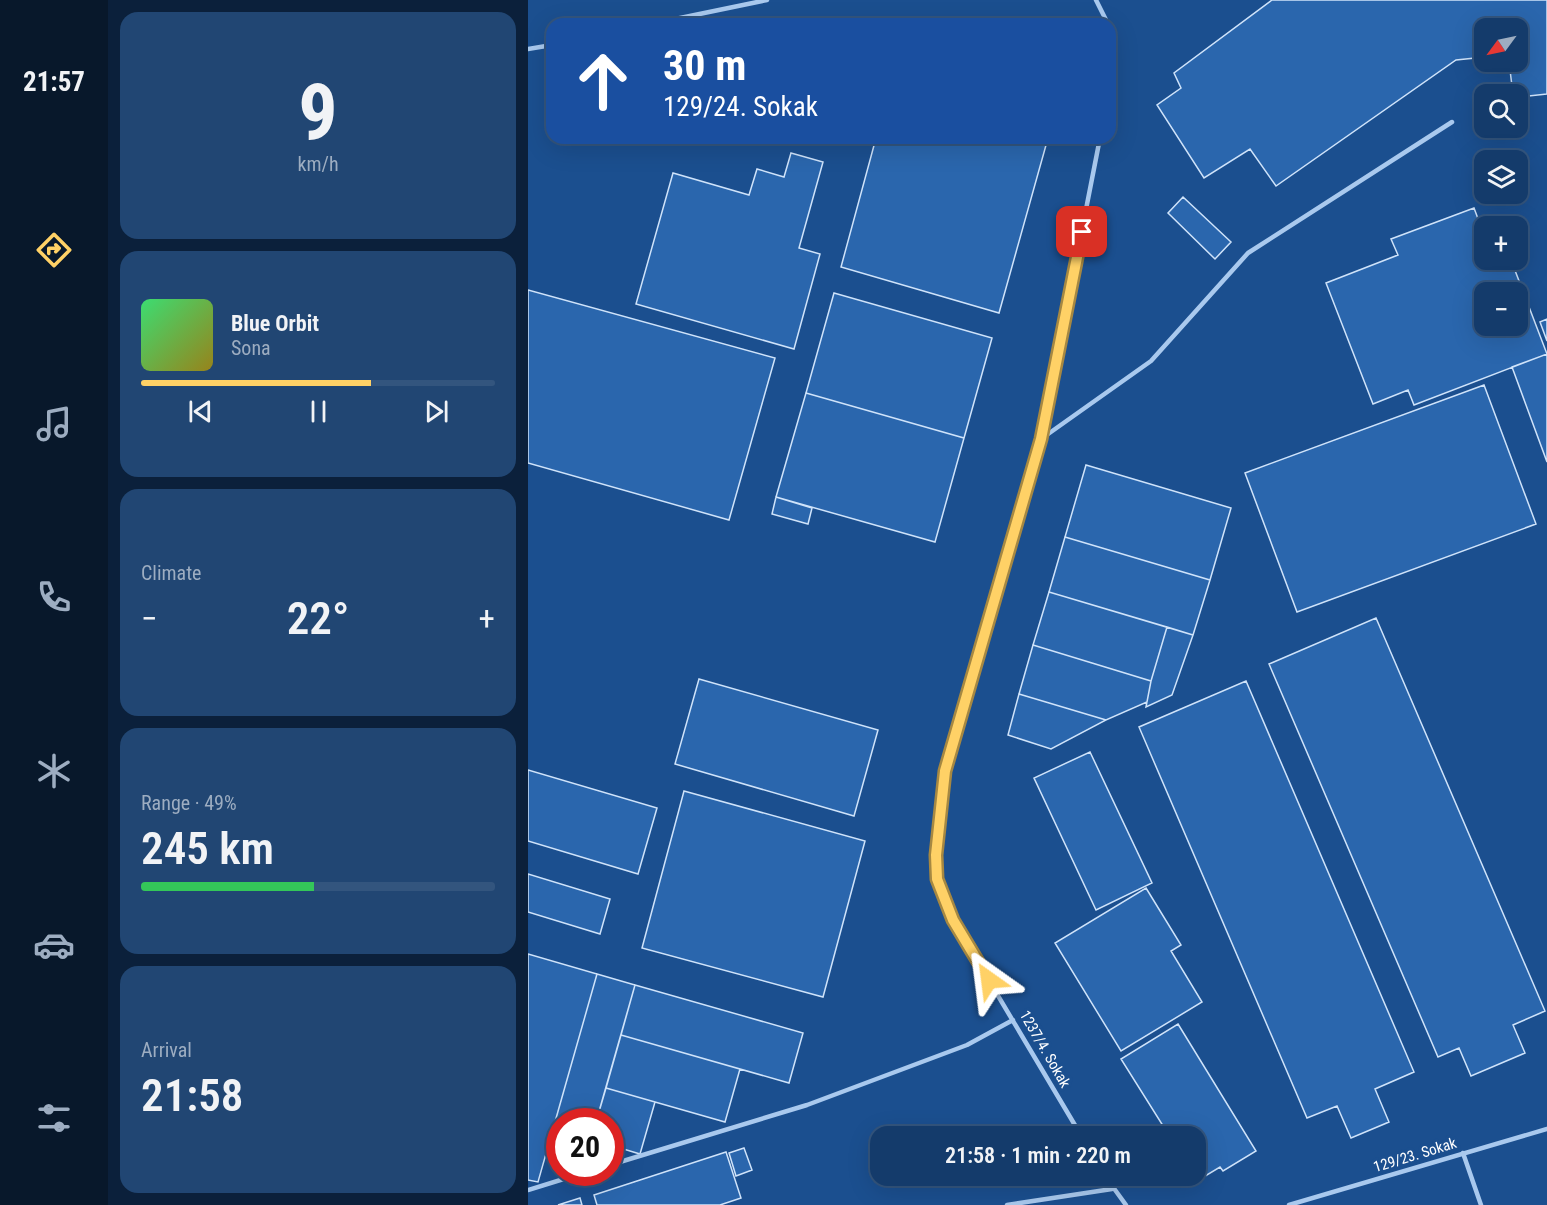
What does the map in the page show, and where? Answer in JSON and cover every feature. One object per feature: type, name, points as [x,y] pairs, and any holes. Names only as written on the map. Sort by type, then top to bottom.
[{"type":"lane","points":[[680,18],[767,0]]},
{"type":"lane","points":[[1096,0],[1104,18]]},
{"type":"lane","points":[[528,50],[546,46]]},
{"type":"lane","points":[[1041,439],[1151,362],[1248,253],[1452,122]]},
{"type":"lane","points":[[1041,439],[1099,144]]},
{"type":"lane","name":"1237/4. Sokak","points":[[1041,439],[945,771],[936,855],[937,879],[953,920],[1076,1126]]},
{"type":"lane","points":[[624,1160],[807,1105],[967,1045],[1013,1020]]},
{"type":"lane","name":"129/23. Sokak","points":[[1289,1205],[1547,1129]]},
{"type":"lane","points":[[1463,1153],[1481,1205]]},
{"type":"lane","points":[[528,1190],[546,1184]]},
{"type":"lane","points":[[1110,1186],[1126,1205]]},
{"type":"lane","points":[[1008,1205],[1112,1189]]},
{"type":"building","points":[[1272,0],[1547,0],[1547,94],[1528,96],[1528,84],[1512,84],[1510,72],[1528,72],[1528,18],[1474,18],[1474,58],[1456,60],[1276,186],[1250,149],[1204,178],[1157,105],[1181,88],[1174,73]]},
{"type":"building","points":[[874,144],[1046,144],[999,313],[841,267]]},
{"type":"building","points":[[791,153],[823,162],[799,248],[820,254],[794,349],[636,304],[673,173],[749,195],[757,169],[784,177]]},
{"type":"building","points":[[1183,197],[1231,242],[1215,259],[1168,213]]},
{"type":"building","points":[[1474,208],[1477,216],[1474,216],[1474,270],[1515,270],[1519,282],[1474,282],[1474,336],[1528,336],[1528,304],[1547,354],[1414,405],[1408,390],[1373,404],[1326,283],[1398,255],[1391,239]]},
{"type":"building","points":[[528,290],[775,358],[729,520],[528,463]]},
{"type":"building","points":[[834,293],[992,338],[964,438],[806,393]]},
{"type":"building","points":[[1547,319],[1547,341],[1540,322]]},
{"type":"building","points":[[1547,354],[1547,462],[1512,367]]},
{"type":"building","points":[[1484,385],[1536,524],[1297,612],[1245,473]]},
{"type":"building","points":[[806,393],[964,438],[935,542],[776,497]]},
{"type":"building","points":[[1086,465],[1231,508],[1210,580],[1065,537]]},
{"type":"building","points":[[776,497],[812,508],[808,524],[772,514]]},
{"type":"building","points":[[1065,537],[1210,580],[1193,635],[1049,592]]},
{"type":"building","points":[[1049,592],[1167,627],[1151,681],[1033,645]]},
{"type":"building","points":[[1376,618],[1545,1011],[1513,1025],[1525,1053],[1471,1076],[1459,1048],[1438,1057],[1269,664]]},
{"type":"building","points":[[1167,627],[1193,635],[1172,695],[1146,707],[1151,681]]},
{"type":"building","points":[[1033,645],[1151,681],[1147,702],[1106,720],[1019,694]]},
{"type":"building","points":[[699,679],[878,730],[854,816],[675,764]]},
{"type":"building","points":[[1246,681],[1414,1072],[1375,1089],[1389,1122],[1351,1138],[1337,1106],[1307,1118],[1139,727]]},
{"type":"building","points":[[1019,694],[1106,720],[1051,749],[1008,735]]},
{"type":"building","points":[[1090,752],[1152,883],[1096,910],[1034,778]]},
{"type":"building","points":[[528,770],[657,808],[638,874],[528,841]]},
{"type":"building","points":[[684,791],[865,841],[823,997],[642,948]]},
{"type":"building","points":[[528,874],[610,899],[600,934],[528,912]]},
{"type":"building","points":[[1146,888],[1181,945],[1171,951],[1202,1002],[1121,1051],[1055,943]]},
{"type":"building","points":[[528,954],[597,974],[559,1108],[546,1108],[546,1154],[538,1182],[528,1180]]},
{"type":"building","points":[[597,974],[635,985],[600,1108],[559,1108]]},
{"type":"building","points":[[635,985],[803,1033],[789,1083],[621,1035]]},
{"type":"building","points":[[1178,1024],[1256,1151],[1223,1171],[1220,1167],[1206,1176],[1206,1126],[1163,1126],[1121,1059]]},
{"type":"building","points":[[621,1035],[740,1069],[725,1122],[606,1088]]},
{"type":"building","points":[[606,1088],[655,1102],[640,1154],[624,1149],[624,1108],[600,1108]]},
{"type":"building","points":[[744,1148],[752,1170],[736,1176],[729,1153]]},
{"type":"building","points":[[726,1152],[741,1198],[720,1205],[597,1205],[594,1195]]},
{"type":"building","points":[[580,1198],[582,1205],[558,1205]]},
{"type":"route","points":[[989,980],[953,920],[937,879],[936,855],[945,771],[1041,439],[1082,232]]}]
